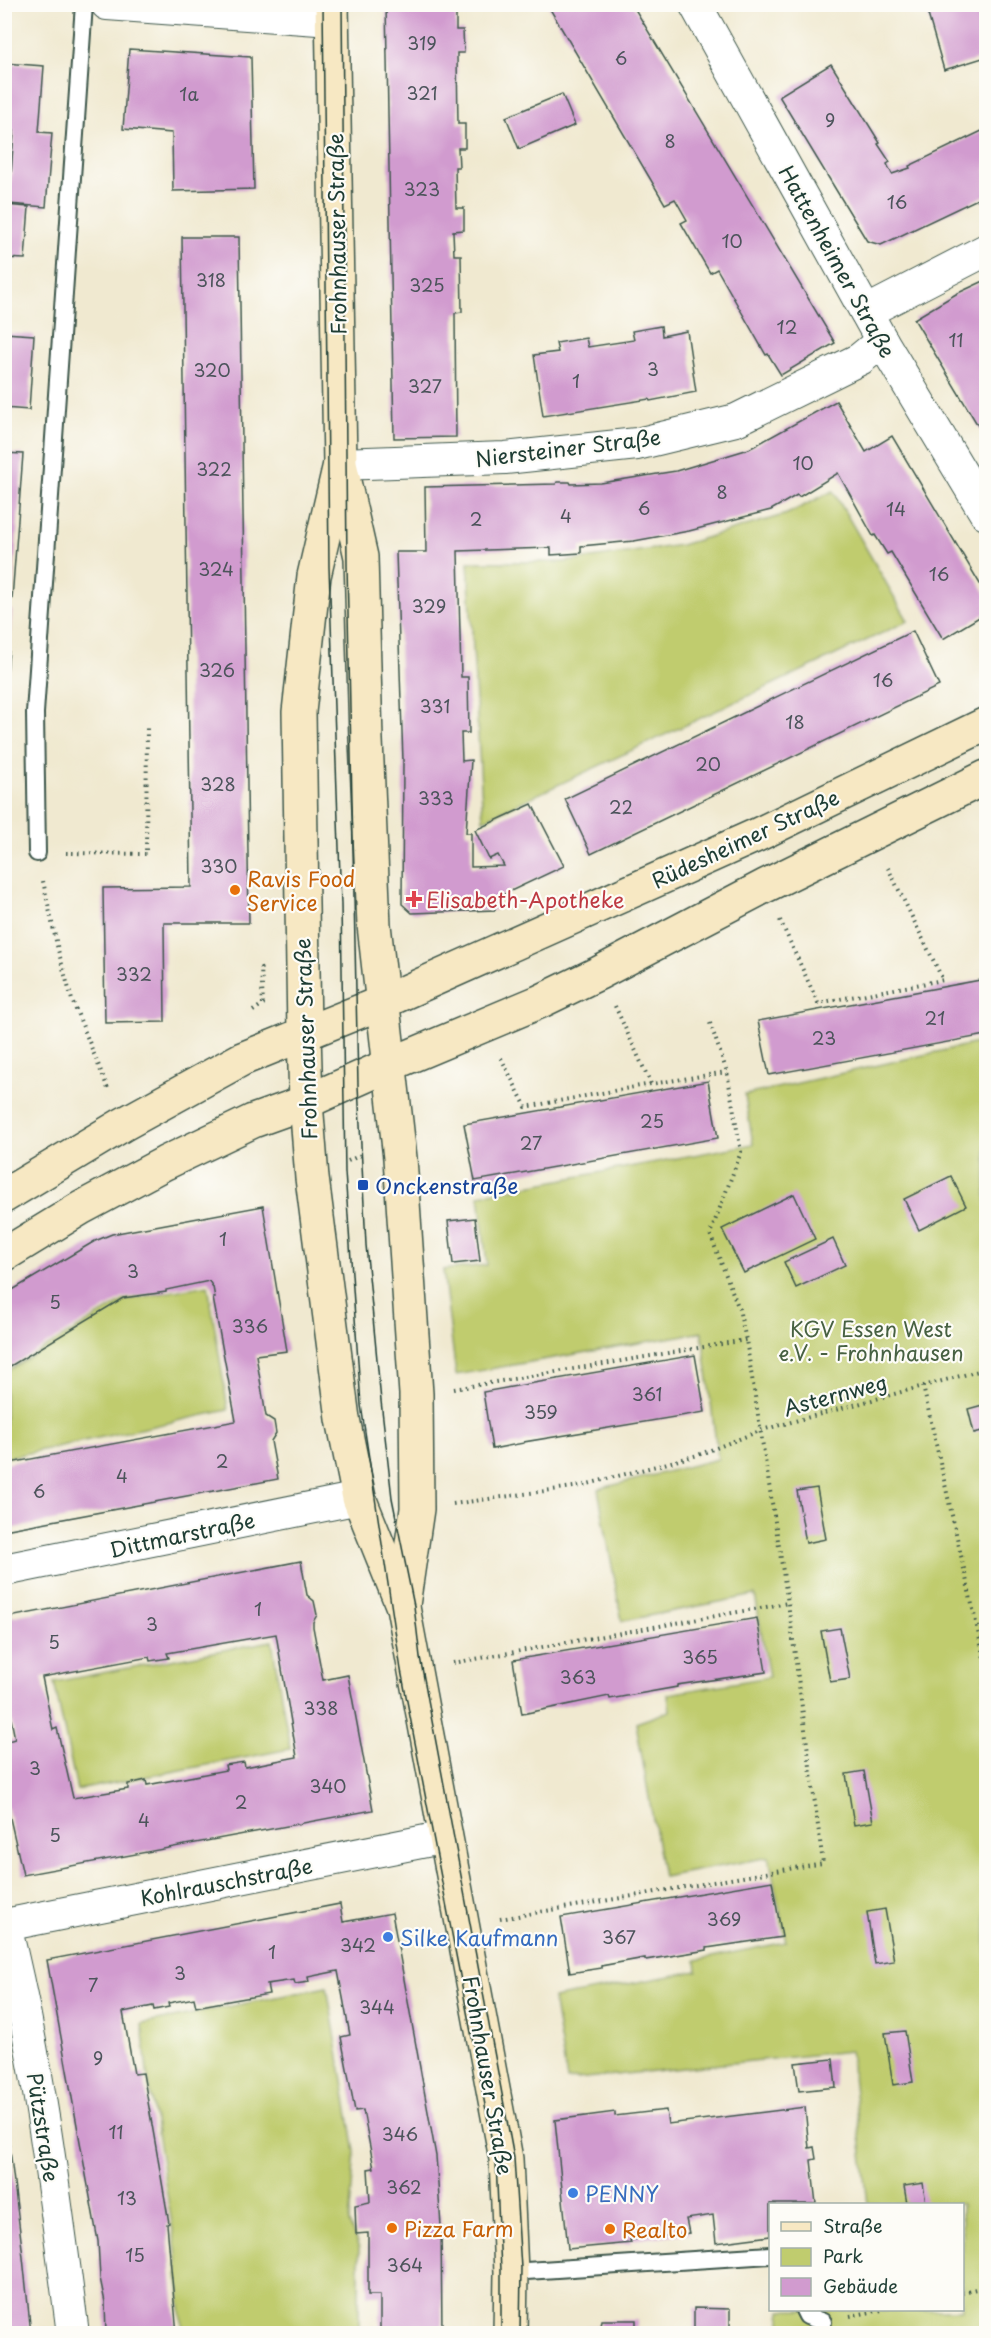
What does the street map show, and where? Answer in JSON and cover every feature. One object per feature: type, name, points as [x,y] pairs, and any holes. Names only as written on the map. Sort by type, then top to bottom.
[{"type":"main road","name":"Frohnhauser Straße","points":[[332,12],[340,464],[361,557],[374,913],[397,1141],[416,1394],[417,1509],[403,1606]]},
{"type":"main road","name":"Frohnhauser Straße","points":[[340,464],[314,576],[299,712],[304,1033],[306,1102],[312,1178],[344,1419],[359,1498],[403,1606],[506,2159],[511,2272],[510,2334]]},
{"type":"main road","name":"Rüdesheimer Straße","points":[[304,1033],[383,1002],[757,835],[987,724]]},
{"type":"main road","points":[[4,1255],[81,1208],[165,1162],[254,1121],[306,1102],[484,1026],[599,973],[765,886],[987,777]]},
{"type":"main road","points":[[4,1196],[147,1111],[242,1059],[304,1033]]},
{"type":"street","points":[[107,4],[332,12]]},
{"type":"street","name":"Hattenheimer Straße","points":[[695,4],[882,341],[987,514]]},
{"type":"street","points":[[866,312],[987,250]]},
{"type":"street","name":"Niersteiner Straße","points":[[340,464],[504,458],[637,444],[736,420],[860,359],[882,341]]},
{"type":"street","name":"Dittmarstraße","points":[[4,1570],[359,1498]]},
{"type":"street","name":"Kohlrauschstraße","points":[[5,1923],[446,1837]]},
{"type":"street","name":"Pützstraße","points":[[5,1923],[16,2028],[54,2184],[73,2334]]},
{"type":"lane","points":[[36,853],[35,713],[84,4]]},
{"type":"lane","points":[[511,2272],[769,2255]]},
{"type":"lane","points":[[804,2311],[807,2316],[823,2322]]},
{"type":"path","points":[[101,1069],[72,1000],[36,853],[146,854],[147,724]]},
{"type":"path","points":[[765,886],[818,1003],[943,980],[871,833]]},
{"type":"path","points":[[599,973],[651,1084]]},
{"type":"path","points":[[463,1926],[823,1863],[788,1603],[746,1340],[739,1309],[710,1234],[741,1152],[727,1072],[710,1023]]},
{"type":"path","points":[[484,1026],[526,1107],[727,1072]]},
{"type":"path","points":[[312,1178],[397,1141]]},
{"type":"path","points":[[416,1394],[557,1373],[746,1340]]},
{"type":"path","name":"Asternweg","points":[[417,1509],[580,1486],[698,1455],[762,1430],[987,1369]]},
{"type":"path","points":[[923,1386],[987,1667]]},
{"type":"path","points":[[414,1670],[788,1603]]},
{"type":"path","points":[[964,2292],[987,2287]]},
{"type":"green space","points":[[833,491],[908,621],[483,820],[468,562],[564,562],[681,545],[787,514]]},
{"type":"green space","name":"KGV Essen West e.V. - Frohnhausen","points":[[986,1041],[986,2333],[781,2333],[781,2311],[964,2311],[964,2203],[868,2203],[850,2051],[567,2080],[553,1998],[697,1971],[696,1960],[786,1942],[769,1857],[663,1877],[636,1723],[670,1711],[668,1694],[769,1677],[755,1595],[622,1621],[598,1489],[718,1459],[702,1332],[456,1375],[443,1270],[487,1265],[479,1195],[753,1144],[745,1095]]},
{"type":"green space","points":[[208,1285],[228,1410],[5,1458],[5,1372],[125,1300]]},
{"type":"green space","points":[[272,1641],[290,1749],[77,1790],[54,1682]]},
{"type":"green space","points":[[327,1987],[355,2151],[349,2223],[359,2248],[359,2333],[183,2333],[176,2249],[147,2071],[142,2024]]},
{"type":"building","points":[[386,4],[456,4],[456,30],[463,30],[464,53],[457,53],[458,124],[465,124],[465,148],[458,148],[459,167],[455,167],[456,208],[464,208],[464,230],[453,231],[454,255],[461,255],[462,312],[455,313],[456,437],[394,438]]},
{"type":"building","points":[[547,4],[632,4],[835,343],[781,375],[768,354],[766,355],[717,269],[710,273],[681,223],[687,220],[675,199],[665,204]]},
{"type":"building","points":[[925,4],[986,4],[986,57],[944,70]]},
{"type":"building","points":[[129,49],[251,57],[254,189],[173,191],[172,133],[123,129]]},
{"type":"building","points":[[4,63],[44,66],[39,132],[52,133],[46,207],[9,204],[14,131],[4,131]]},
{"type":"building","points":[[831,64],[880,143],[878,144],[890,162],[887,164],[892,174],[910,168],[909,166],[986,129],[986,195],[881,245],[867,241],[779,96]]},
{"type":"building","points":[[562,94],[575,125],[519,149],[506,117]]},
{"type":"building","points":[[4,205],[29,207],[25,259],[4,258]]},
{"type":"building","points":[[182,237],[239,237],[249,923],[164,923],[165,1022],[105,1023],[103,888],[191,887]]},
{"type":"building","points":[[986,280],[986,439],[914,319],[956,294]]},
{"type":"building","points":[[661,326],[662,336],[687,331],[696,392],[543,416],[534,355],[558,352],[556,343],[586,338],[588,347],[634,340],[632,331]]},
{"type":"building","points":[[4,333],[34,335],[29,410],[4,408]]},
{"type":"building","points":[[836,401],[866,452],[892,436],[986,594],[986,613],[943,639],[891,552],[887,554],[875,535],[873,536],[838,473],[799,497],[797,495],[771,510],[689,531],[634,541],[581,546],[581,553],[551,555],[551,548],[458,551],[461,677],[468,677],[469,733],[461,733],[462,761],[471,760],[466,833],[471,833],[471,867],[504,866],[498,855],[489,859],[475,830],[532,804],[564,866],[494,899],[495,910],[412,913],[402,904],[403,761],[396,552],[426,552],[425,487],[556,484],[557,482],[601,483],[676,471],[749,449]]},
{"type":"building","points":[[4,453],[23,454],[12,599],[4,599]]},
{"type":"building","points":[[4,610],[12,610],[6,687],[4,687]]},
{"type":"building","points":[[913,631],[939,686],[591,854],[565,799]]},
{"type":"building","points":[[986,979],[986,1035],[769,1075],[758,1021]]},
{"type":"building","points":[[708,1081],[718,1138],[475,1181],[464,1124]]},
{"type":"building","points":[[951,1176],[966,1206],[919,1230],[904,1199]]},
{"type":"building","points":[[794,1194],[815,1239],[744,1273],[722,1229]]},
{"type":"building","points":[[263,1206],[287,1351],[256,1355],[266,1416],[274,1421],[276,1433],[271,1441],[278,1479],[4,1530],[4,1464],[236,1421],[213,1298],[215,1298],[213,1287],[209,1281],[166,1290],[166,1292],[123,1298],[4,1370],[4,1295],[95,1241],[112,1234]]},
{"type":"building","points":[[475,1218],[480,1261],[453,1264],[448,1221]]},
{"type":"building","points":[[833,1239],[845,1265],[796,1288],[784,1262]]},
{"type":"building","points":[[695,1355],[705,1412],[492,1449],[483,1392]]},
{"type":"building","points":[[986,1404],[986,1430],[974,1433],[968,1409]]},
{"type":"building","points":[[817,1488],[826,1539],[806,1543],[797,1491]]},
{"type":"building","points":[[301,1561],[307,1595],[314,1601],[317,1615],[313,1627],[323,1680],[348,1675],[373,1810],[23,1875],[4,1792],[4,1742],[15,1739],[4,1684],[4,1618]],"holes":[[[276,1634],[297,1757],[245,1767],[244,1762],[225,1765],[226,1770],[147,1785],[146,1780],[128,1784],[128,1789],[73,1798],[57,1728],[53,1730],[42,1677],[149,1657],[150,1661],[169,1658],[167,1653]]]},
{"type":"building","points":[[757,1618],[766,1672],[677,1685],[677,1687],[610,1699],[609,1696],[522,1714],[513,1660]]},
{"type":"building","points":[[840,1628],[850,1679],[830,1682],[821,1631]]},
{"type":"building","points":[[864,1771],[873,1822],[854,1825],[846,1774]]},
{"type":"building","points":[[772,1881],[782,1937],[645,1960],[645,1958],[570,1973],[561,1917]]},
{"type":"building","points":[[340,1904],[343,1922],[392,1913],[436,2156],[441,2226],[442,2334],[380,2334],[380,2295],[368,2295],[368,2233],[356,2234],[355,2205],[370,2202],[368,2169],[374,2168],[363,2110],[355,2111],[341,2037],[350,2035],[338,1971],[308,1977],[309,1982],[295,1984],[294,1980],[267,1984],[269,1994],[196,2007],[194,1998],[168,2003],[169,2007],[154,2010],[153,2006],[123,2012],[134,2074],[143,2073],[169,2223],[167,2224],[177,2334],[106,2334],[98,2241],[47,1960]]},
{"type":"building","points":[[885,1909],[894,1961],[875,1964],[867,1912]]},
{"type":"building","points":[[905,2031],[913,2082],[893,2085],[885,2033]]},
{"type":"building","points":[[833,2059],[836,2087],[799,2091],[795,2063]]},
{"type":"building","points":[[805,2107],[809,2148],[814,2147],[816,2159],[811,2160],[816,2203],[769,2203],[769,2236],[716,2243],[713,2215],[686,2219],[689,2233],[630,2240],[631,2243],[568,2249],[555,2120],[615,2112],[615,2116],[666,2110],[668,2124]]},
{"type":"building","points":[[7,2125],[31,2334],[4,2334],[4,2126]]},
{"type":"building","points":[[923,2183],[926,2203],[907,2203],[904,2186]]},
{"type":"building","points":[[694,2308],[730,2309],[730,2334],[694,2334]]},
{"type":"building","points":[[601,2320],[636,2320],[636,2330],[633,2334],[564,2334],[564,2329],[600,2326]]},
{"type":"tram line","points":[[323,4],[329,567],[341,904],[345,1172],[361,1405],[401,1670],[496,2162],[501,2270],[501,2334]]},
{"type":"tram line","points":[[342,4],[347,566],[358,1085],[366,1245],[392,1498],[414,1606],[420,1657],[514,2158],[521,2268],[520,2334]]},
{"type":"place","name":"Ravis Food Service","points":[[235,890]]},
{"type":"place","name":"Elisabeth-Apotheke","points":[[414,899]]},
{"type":"place","name":"Onckenstraße","points":[[363,1185]]},
{"type":"place","name":"Silke Kaufmann","points":[[388,1937]]},
{"type":"place","name":"PENNY","points":[[573,2193]]},
{"type":"place","name":"Pizza Farm","points":[[392,2228]]},
{"type":"place","name":"Realto","points":[[610,2229]]}]
